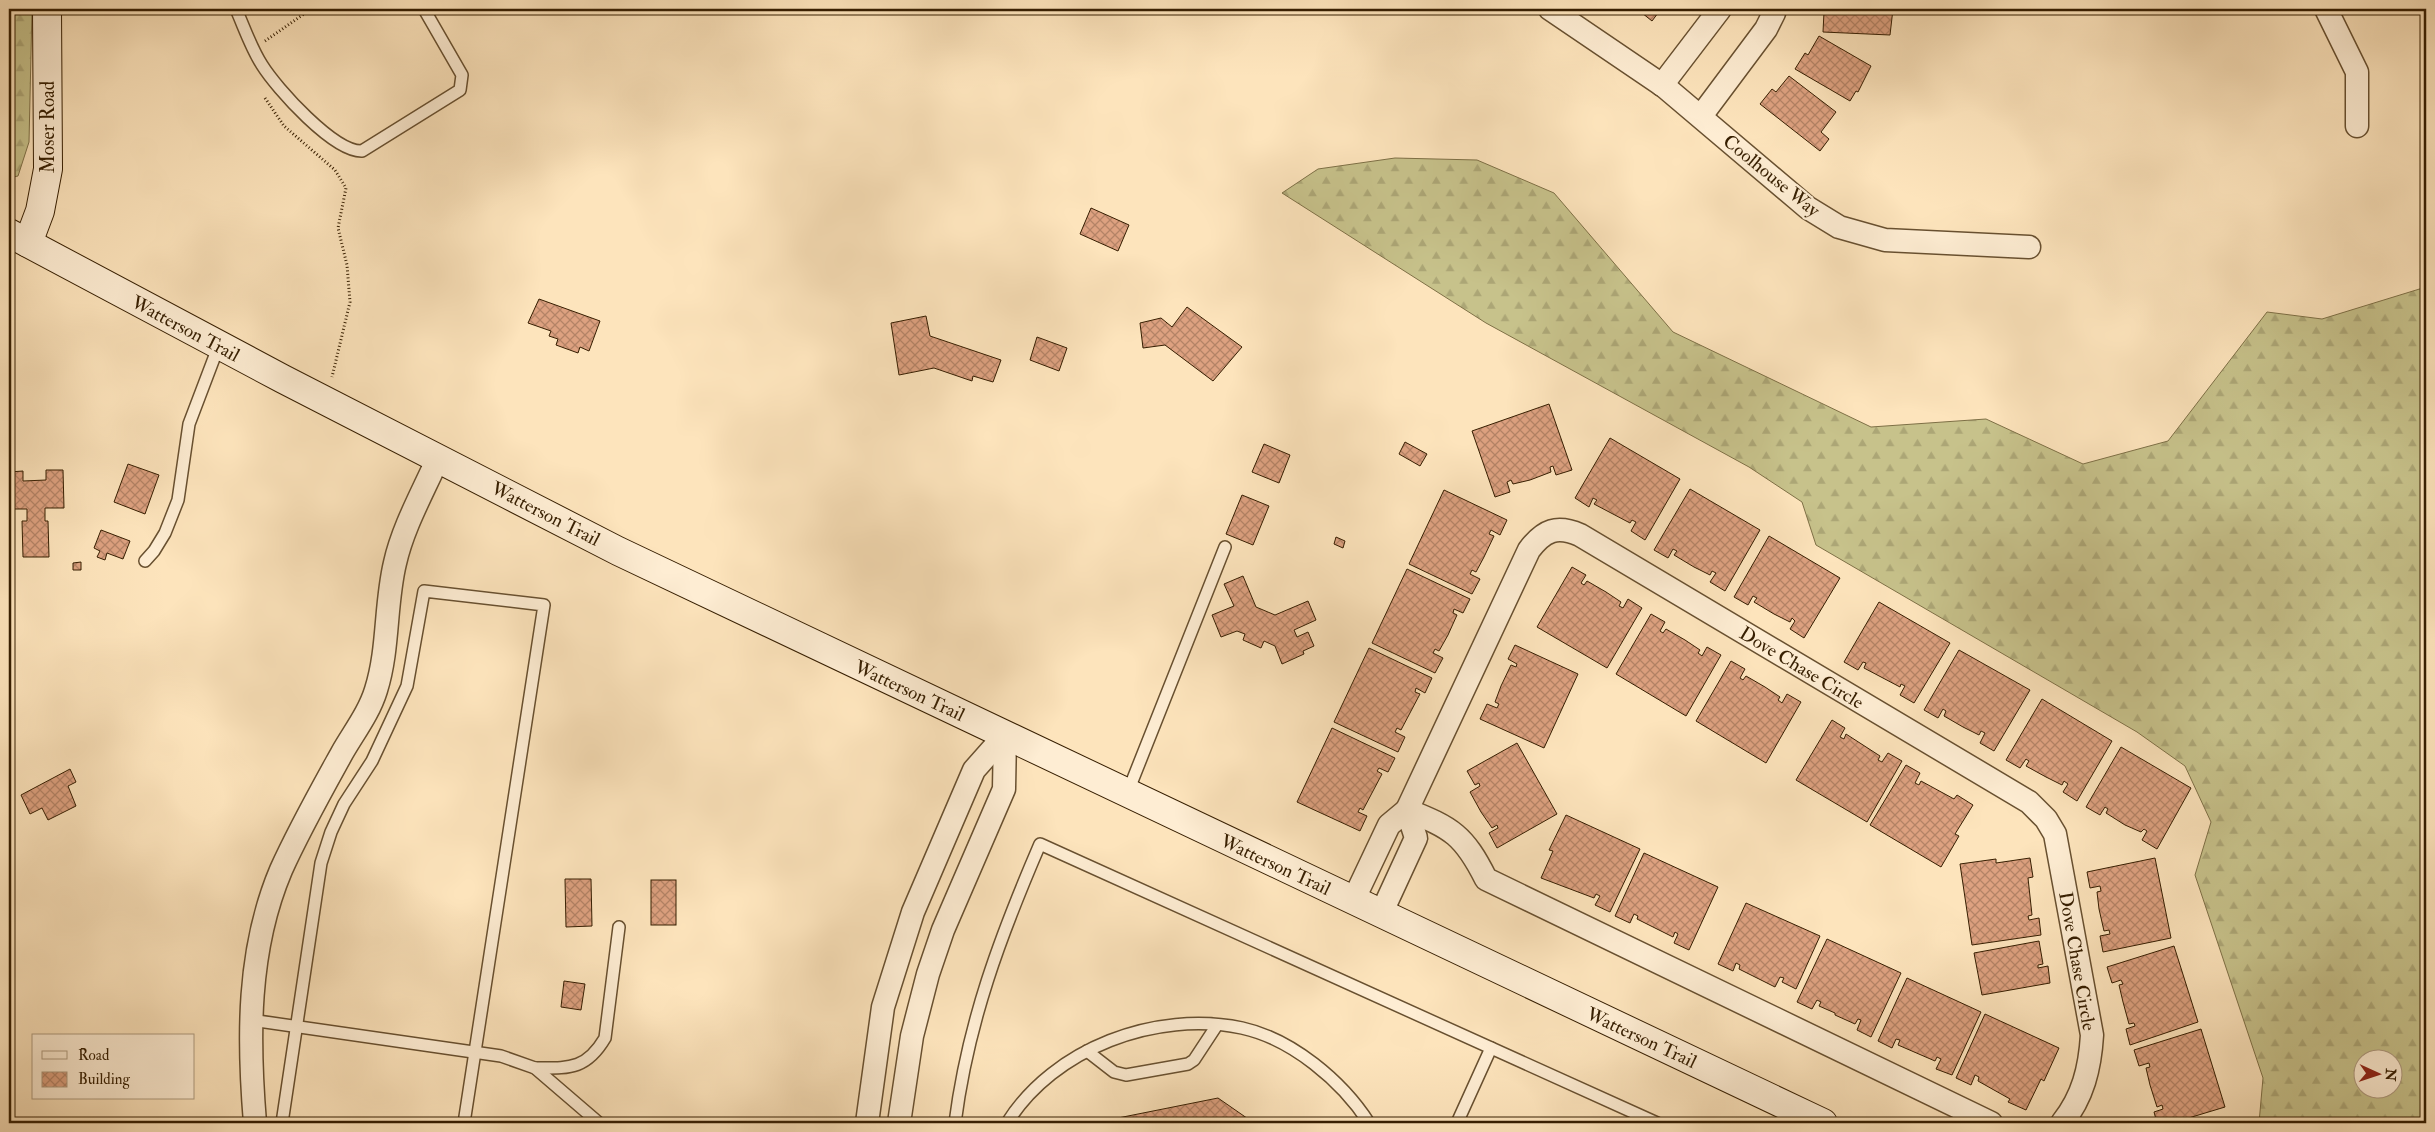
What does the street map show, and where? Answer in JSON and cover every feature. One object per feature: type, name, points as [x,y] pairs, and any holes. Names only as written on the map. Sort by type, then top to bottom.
[{"type":"main road","name":"Moser Road","points":[[18,238],[40,211],[48,169],[47,9]]},
{"type":"main road","name":"Watterson Trail","points":[[18,238],[219,345],[618,551],[1823,1123]]},
{"type":"street","name":"Coolhouse Way","points":[[1550,9],[1662,85],[1808,208],[1839,227],[1885,240],[2029,247]]},
{"type":"street","points":[[1662,85],[1720,9]]},
{"type":"street","points":[[1701,116],[1766,29],[1774,13],[1772,9]]},
{"type":"street","points":[[2326,9],[2358,72],[2357,126]]},
{"type":"street","points":[[255,1123],[251,1020],[252,988],[259,947],[281,871],[343,751],[364,718],[376,690],[394,564],[401,542],[438,458]]},
{"type":"street","name":"Dove Chase Circle","points":[[1353,901],[1389,825],[1407,810],[1529,550],[1540,536],[1553,530],[1568,530],[1580,535],[2029,802],[2046,818],[2055,834],[2092,1036],[2090,1065],[2080,1095],[2062,1123]]},
{"type":"street","points":[[866,1123],[883,1007],[913,912],[974,770],[1005,735]]},
{"type":"street","points":[[899,1123],[912,1036],[928,974],[942,930],[1004,789],[1005,735]]},
{"type":"street","points":[[1381,914],[1416,838],[1407,810]]},
{"type":"street","points":[[1407,810],[1439,822],[1454,831],[1469,846],[1486,879],[1991,1123]]},
{"type":"lane","points":[[236,9],[262,65],[295,106],[317,126],[353,151],[362,151],[460,90],[462,75],[424,9]]},
{"type":"lane","points":[[145,562],[165,533],[178,500],[189,424],[219,345]]},
{"type":"lane","points":[[1127,794],[1225,547]]},
{"type":"lane","points":[[282,1123],[321,863],[331,832],[344,804],[372,761],[407,686],[424,591],[544,604],[464,1123]]},
{"type":"lane","points":[[955,1123],[970,1042],[983,989],[1008,920],[1040,844],[1657,1123]]},
{"type":"lane","points":[[251,1020],[501,1056],[535,1068],[571,1068],[587,1060],[604,1038],[618,927]]},
{"type":"lane","points":[[1007,1123],[1015,1110],[1044,1079],[1086,1052],[1100,1044],[1144,1030],[1179,1024],[1242,1028],[1268,1036],[1320,1067],[1354,1100],[1368,1123]]},
{"type":"lane","points":[[1086,1052],[1114,1072],[1126,1075],[1188,1064],[1194,1060],[1217,1026]]},
{"type":"lane","points":[[1457,1123],[1491,1048]]},
{"type":"lane","points":[[535,1068],[599,1123]]},
{"type":"path","points":[[254,49],[312,9]]},
{"type":"path","points":[[264,96],[284,126],[335,170],[346,188],[338,228],[347,265],[350,302],[331,376],[339,381]]},
{"type":"green space","points":[[9,9],[32,9],[29,142],[18,176],[9,178]]},
{"type":"green space","points":[[1395,158],[1477,160],[1554,193],[1673,332],[1871,427],[1986,419],[2083,464],[2168,441],[2267,312],[2322,319],[2426,287],[2426,1123],[2259,1123],[2263,1078],[2195,875],[2211,822],[2185,766],[2137,732],[1816,545],[1802,502],[1749,467],[1486,323],[1282,193],[1318,169]]},
{"type":"building","points":[[1637,9],[1661,9],[1652,21]]},
{"type":"building","points":[[1831,9],[1893,9],[1890,35],[1823,32],[1824,12],[1831,12]]},
{"type":"building","points":[[1819,36],[1871,66],[1858,92],[1856,91],[1850,101],[1795,69],[1805,53],[1808,55]]},
{"type":"building","points":[[1789,76],[1836,112],[1821,132],[1829,139],[1820,151],[1760,104],[1772,89],[1776,92]]},
{"type":"building","points":[[1091,208],[1129,225],[1118,251],[1080,234]]},
{"type":"building","points":[[539,299],[600,321],[589,351],[580,347],[578,353],[556,345],[558,339],[549,336],[551,331],[528,323]]},
{"type":"building","points":[[1187,307],[1242,347],[1213,381],[1165,345],[1143,348],[1140,323],[1161,318],[1172,327]]},
{"type":"building","points":[[926,316],[930,336],[1001,360],[993,382],[973,376],[972,381],[934,368],[899,375],[891,323]]},
{"type":"building","points":[[1037,337],[1067,348],[1059,371],[1030,360]]},
{"type":"building","points":[[1549,404],[1572,470],[1556,475],[1553,466],[1550,467],[1551,472],[1530,480],[1513,484],[1511,480],[1507,482],[1510,492],[1495,497],[1472,431]]},
{"type":"building","points":[[1610,438],[1680,479],[1645,540],[1631,531],[1636,522],[1632,520],[1630,523],[1594,504],[1597,500],[1593,498],[1589,507],[1575,498]]},
{"type":"building","points":[[1405,442],[1427,454],[1420,466],[1399,454]]},
{"type":"building","points":[[1264,444],[1290,455],[1279,483],[1252,472]]},
{"type":"building","points":[[128,464],[159,475],[145,514],[114,502]]},
{"type":"building","points":[[46,470],[63,470],[64,508],[45,508],[45,521],[48,521],[49,557],[23,557],[22,521],[27,521],[27,509],[9,509],[9,472],[23,471],[23,481],[46,480]]},
{"type":"building","points":[[1690,489],[1760,530],[1725,591],[1710,582],[1716,573],[1712,571],[1710,575],[1694,567],[1674,555],[1677,551],[1673,549],[1668,558],[1654,550]]},
{"type":"building","points":[[1444,490],[1507,520],[1500,535],[1491,530],[1489,534],[1494,536],[1484,557],[1476,572],[1472,570],[1470,574],[1480,579],[1472,594],[1409,564]]},
{"type":"building","points":[[1242,495],[1269,506],[1253,545],[1226,534]]},
{"type":"building","points":[[101,530],[130,541],[123,559],[107,553],[105,560],[97,557],[100,551],[94,548]]},
{"type":"building","points":[[1769,536],[1840,578],[1804,638],[1790,629],[1795,621],[1792,618],[1790,622],[1774,614],[1754,602],[1757,598],[1753,596],[1748,605],[1734,597]]},
{"type":"building","points":[[1336,537],[1345,541],[1343,548],[1334,544]]},
{"type":"building","points":[[81,562],[81,570],[73,570],[73,563]]},
{"type":"building","points":[[1572,567],[1586,575],[1581,583],[1584,585],[1587,581],[1606,592],[1621,602],[1619,606],[1623,608],[1628,599],[1642,608],[1607,668],[1537,627]]},
{"type":"building","points":[[1407,569],[1470,599],[1463,613],[1454,609],[1453,613],[1457,615],[1448,635],[1439,651],[1435,649],[1433,653],[1443,658],[1435,673],[1372,643]]},
{"type":"building","points":[[1243,576],[1256,607],[1275,615],[1308,601],[1316,620],[1294,630],[1297,637],[1308,632],[1314,646],[1303,651],[1304,654],[1282,664],[1275,646],[1264,641],[1261,648],[1243,640],[1245,634],[1237,631],[1221,637],[1212,615],[1234,606],[1224,584]]},
{"type":"building","points":[[1879,602],[1950,643],[1914,703],[1900,695],[1905,686],[1901,684],[1900,687],[1864,668],[1866,663],[1863,662],[1858,670],[1844,662]]},
{"type":"building","points":[[1651,614],[1665,622],[1660,631],[1663,633],[1666,629],[1685,640],[1700,650],[1698,653],[1702,656],[1707,647],[1721,655],[1686,716],[1616,674]]},
{"type":"building","points":[[1515,645],[1578,674],[1544,748],[1480,719],[1487,704],[1497,708],[1499,704],[1495,702],[1501,686],[1511,665],[1516,667],[1517,664],[1508,659]]},
{"type":"building","points":[[1369,648],[1432,678],[1425,693],[1416,688],[1415,692],[1420,694],[1401,730],[1397,728],[1395,732],[1405,737],[1398,752],[1334,722]]},
{"type":"building","points":[[1959,650],[2030,690],[1994,751],[1980,743],[1985,733],[1981,731],[1979,735],[1963,727],[1944,716],[1946,711],[1943,709],[1938,718],[1924,710]]},
{"type":"building","points":[[1731,661],[1745,669],[1740,678],[1743,680],[1746,676],[1765,687],[1780,697],[1778,700],[1782,703],[1787,694],[1801,702],[1766,763],[1696,721]]},
{"type":"building","points":[[2042,699],[2112,741],[2077,801],[2063,792],[2068,784],[2064,781],[2062,785],[2026,766],[2029,761],[2026,759],[2020,768],[2006,760]]},
{"type":"building","points":[[1832,720],[1845,728],[1840,737],[1844,739],[1846,734],[1880,756],[1878,760],[1882,762],[1888,753],[1902,761],[1867,822],[1796,780]]},
{"type":"building","points":[[1332,728],[1395,758],[1388,772],[1379,768],[1377,771],[1382,774],[1363,810],[1360,808],[1358,812],[1367,816],[1360,831],[1297,802]]},
{"type":"building","points":[[1517,743],[1557,814],[1497,848],[1489,833],[1498,828],[1497,825],[1492,828],[1481,812],[1470,792],[1480,786],[1479,783],[1475,785],[1467,771]]},
{"type":"building","points":[[2121,747],[2191,788],[2157,849],[2142,840],[2147,831],[2144,829],[2141,832],[2125,825],[2106,813],[2108,809],[2105,807],[2100,815],[2086,807]]},
{"type":"building","points":[[1906,765],[1920,773],[1915,783],[1919,785],[1921,781],[1954,799],[1957,795],[1973,805],[1955,834],[1959,836],[1941,867],[1870,825]]},
{"type":"building","points":[[70,769],[76,782],[68,786],[76,806],[48,820],[42,808],[30,814],[21,795]]},
{"type":"building","points":[[1566,815],[1640,849],[1610,912],[1595,905],[1600,896],[1596,894],[1594,898],[1541,878],[1553,851],[1549,850]]},
{"type":"building","points":[[1644,853],[1718,887],[1689,950],[1674,943],[1678,934],[1675,932],[1673,937],[1637,919],[1638,916],[1634,914],[1630,923],[1615,916]]},
{"type":"building","points":[[2030,858],[2033,877],[2028,878],[2032,915],[2028,916],[2029,920],[2039,918],[2041,935],[1972,945],[1960,864],[1996,859],[1996,863]]},
{"type":"building","points":[[2155,858],[2171,938],[2103,952],[2100,936],[2110,934],[2109,930],[2104,931],[2099,909],[2097,892],[2101,891],[2100,886],[2090,888],[2087,872]]},
{"type":"building","points":[[565,879],[591,879],[592,926],[566,927]]},
{"type":"building","points":[[651,880],[676,880],[676,925],[651,925]]},
{"type":"building","points":[[1746,903],[1820,936],[1796,989],[1782,982],[1784,978],[1780,977],[1775,987],[1739,969],[1740,965],[1736,963],[1733,971],[1718,964]]},
{"type":"building","points":[[1827,939],[1901,973],[1871,1037],[1857,1030],[1861,1020],[1858,1019],[1855,1024],[1835,1015],[1835,1013],[1819,1006],[1821,1002],[1817,1000],[1812,1009],[1797,1002]]},
{"type":"building","points":[[2039,941],[2043,964],[2038,965],[2038,968],[2048,966],[2050,983],[1982,995],[1974,953]]},
{"type":"building","points":[[2174,946],[2198,1022],[2130,1045],[2126,1029],[2135,1026],[2134,1023],[2129,1024],[2119,985],[2123,984],[2121,980],[2112,983],[2107,967]]},
{"type":"building","points":[[1907,978],[1981,1012],[1952,1075],[1936,1069],[1941,1059],[1937,1057],[1935,1061],[1898,1045],[1900,1040],[1896,1039],[1892,1048],[1878,1041]]},
{"type":"building","points":[[564,981],[585,984],[581,1010],[561,1007]]},
{"type":"building","points":[[1985,1014],[2059,1048],[2044,1081],[2041,1079],[2026,1110],[2008,1102],[2010,1099],[1978,1081],[1979,1077],[1975,1075],[1971,1085],[1956,1078]]},
{"type":"building","points":[[2201,1029],[2225,1107],[2172,1123],[2157,1123],[2154,1112],[2163,1109],[2162,1105],[2157,1107],[2150,1085],[2146,1068],[2150,1067],[2149,1063],[2139,1066],[2134,1050]]},
{"type":"building","points":[[1218,1098],[1254,1123],[1102,1123],[1103,1121]]}]
